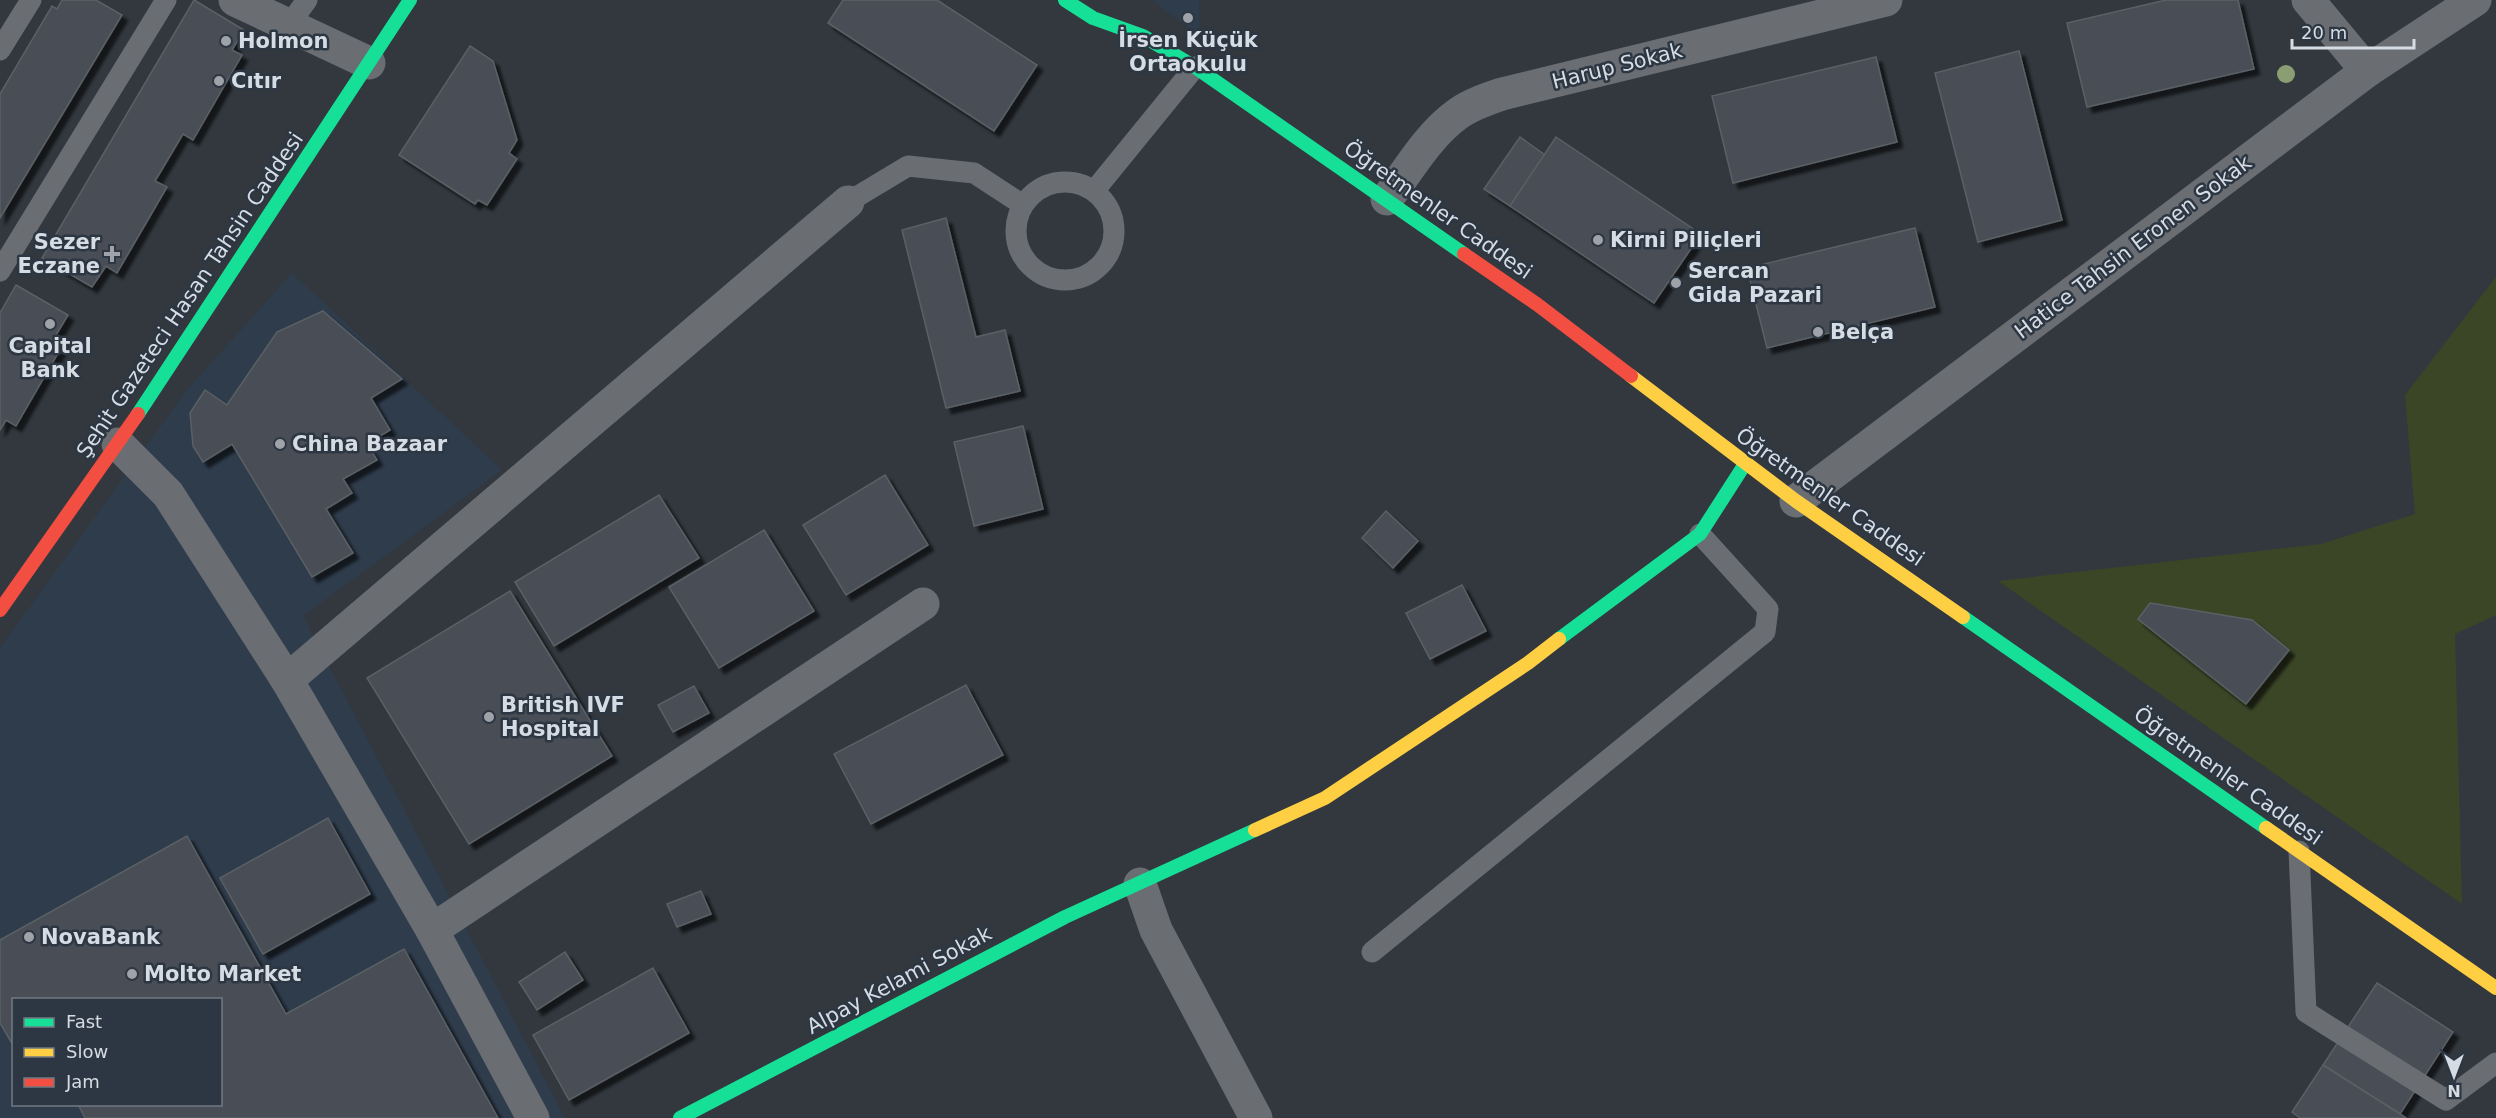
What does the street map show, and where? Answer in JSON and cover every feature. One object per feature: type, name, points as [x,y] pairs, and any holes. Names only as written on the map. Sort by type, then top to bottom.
[{"type":"main road","name":"Şehit Gazeteci Hasan Tahsin Caddesi","points":[[0,610],[118,444],[410,0]]},
{"type":"main road","name":"Öğretmenler Caddesi","points":[[1065,0],[1093,18],[1143,36],[1195,67],[1387,199],[1538,305],[1796,501],[2496,988]]},
{"type":"main road","name":"Öğretmenler Caddesi","points":[[1130,18],[1143,36]]},
{"type":"main road","points":[[1700,534],[1745,464]]},
{"type":"main road","name":"Alpay Kelami Sokak","points":[[680,1118],[1065,916],[1140,884],[1325,798],[1528,663],[1700,534]]},
{"type":"street","points":[[235,0],[369,63]]},
{"type":"street","name":"Harup Sokak","points":[[1387,199],[1425,146],[1443,126],[1460,112],[1479,102],[1502,94],[1886,0]]},
{"type":"street","points":[[2308,0],[2367,71]]},
{"type":"street","name":"Hatice Tahsin Eronen Sokak","points":[[1796,501],[2367,71],[2475,0]]},
{"type":"street","points":[[287,680],[848,202]]},
{"type":"street","points":[[118,444],[168,494],[287,680],[432,930],[532,1118]]},
{"type":"street","points":[[432,930],[923,604]]},
{"type":"street","points":[[1140,884],[1156,930],[1256,1118]]},
{"type":"lane","points":[[0,50],[31,0]]},
{"type":"lane","points":[[0,271],[166,0]]},
{"type":"lane","points":[[288,26],[307,0]]},
{"type":"lane","points":[[1095,191],[1195,67]]},
{"type":"lane","points":[[848,202],[908,166],[974,173],[1023,205]]},
{"type":"lane","points":[[1064,181],[1080,183],[1095,191],[1106,202],[1113,217],[1115,233],[1112,249],[1103,263],[1090,274],[1075,279],[1058,280],[1043,275],[1020,252],[1016,236],[1017,220],[1023,205],[1033,193],[1048,184],[1064,181]]},
{"type":"lane","points":[[1372,952],[1765,632],[1768,609],[1700,534]]},
{"type":"lane","points":[[2299,851],[2306,1012],[2446,1100],[2496,1063]]},
{"type":"shaded area","name":"İrsen Küçük Ortaokulu","points":[[1152,0],[1199,0],[1200,36]]},
{"type":"shaded area","points":[[292,273],[502,470],[303,616],[565,1118],[0,1118],[0,648],[187,390]]},
{"type":"green space","points":[[2496,277],[2496,615],[2455,634],[2462,904],[1998,581],[2321,544],[2415,514],[2405,395]]},
{"type":"building","points":[[62,0],[96,0],[122,15],[0,218],[0,94],[52,6],[57,9]]},
{"type":"building","points":[[194,0],[244,30],[232,50],[242,55],[193,140],[183,134],[155,181],[167,187],[117,273],[106,266],[92,287],[42,258]]},
{"type":"building","points":[[843,0],[937,0],[1037,65],[994,131],[828,23]]},
{"type":"building","points":[[2166,0],[2238,0],[2254,69],[2087,107],[2067,23]]},
{"type":"building","points":[[470,46],[493,61],[517,140],[509,153],[517,159],[487,205],[478,200],[475,204],[399,155]]},
{"type":"building","points":[[2019,51],[2062,220],[1978,242],[1935,73]]},
{"type":"building","points":[[1876,57],[1897,142],[1733,183],[1712,96]]},
{"type":"building","points":[[1520,137],[1545,155],[1510,206],[1484,189]]},
{"type":"building","points":[[1556,137],[1701,234],[1654,303],[1510,206]]},
{"type":"building","points":[[946,218],[976,337],[1005,330],[1020,391],[946,408],[902,230]]},
{"type":"building","points":[[1915,228],[1935,307],[1767,348],[1747,268]]},
{"type":"building","points":[[16,285],[68,315],[56,335],[65,341],[16,426],[6,420],[0,430],[0,313]]},
{"type":"building","name":"China Bazaar","points":[[323,311],[402,379],[371,398],[390,430],[367,444],[377,460],[343,479],[352,493],[326,509],[353,553],[312,577],[232,444],[203,462],[193,446],[190,413],[205,390],[227,405],[277,332]]},
{"type":"building","points":[[1023,426],[1043,509],[974,526],[954,442]]},
{"type":"building","points":[[885,475],[928,545],[846,595],[803,525]]},
{"type":"building","points":[[659,495],[699,558],[554,646],[515,582]]},
{"type":"building","points":[[1386,511],[1418,541],[1393,568],[1362,538]]},
{"type":"building","points":[[764,530],[814,611],[719,668],[669,587]]},
{"type":"building","points":[[1462,585],[1486,631],[1430,659],[1406,613]]},
{"type":"building","name":"British IVF Hospital","points":[[510,591],[612,756],[469,844],[367,678]]},
{"type":"building","points":[[2150,603],[2252,620],[2289,650],[2246,704],[2138,619]]},
{"type":"building","points":[[966,685],[1003,755],[871,824],[834,754]]},
{"type":"building","points":[[694,686],[709,713],[673,732],[658,705]]},
{"type":"building","points":[[328,818],[370,894],[263,954],[220,878]]},
{"type":"building","name":"Molto Market","points":[[187,836],[286,1014],[404,949],[498,1118],[85,1118],[79,1106],[222,1106],[222,998],[12,998],[12,1044],[0,1023],[0,940]]},
{"type":"building","points":[[701,891],[711,914],[677,927],[667,904]]},
{"type":"building","points":[[565,952],[583,980],[537,1010],[519,982]]},
{"type":"building","points":[[653,968],[689,1033],[569,1100],[533,1035]]},
{"type":"building","points":[[2377,983],[2453,1032],[2400,1114],[2323,1065]]},
{"type":"building","points":[[2323,1065],[2406,1118],[2300,1118],[2292,1112]]},
{"type":"traffic: fast","points":[[138,414],[410,0]]},
{"type":"traffic: fast","points":[[1065,0],[1093,18],[1143,36],[1195,67],[1464,254]]},
{"type":"traffic: fast","points":[[1559,639],[1700,534],[1745,464]]},
{"type":"traffic: fast","points":[[1963,617],[2266,828]]},
{"type":"traffic: fast","points":[[680,1118],[1065,917],[1255,830]]},
{"type":"traffic: slow","points":[[1631,376],[1796,501],[1963,617]]},
{"type":"traffic: slow","points":[[1255,830],[1325,798],[1528,663],[1559,639]]},
{"type":"traffic: slow","points":[[2266,828],[2496,988]]},
{"type":"traffic: jam","points":[[1464,254],[1538,305],[1631,376]]},
{"type":"traffic: jam","points":[[0,610],[138,414]]},
{"type":"place","name":"İrsen Küçük Ortaokulu","points":[[1188,18]]},
{"type":"place","name":"Holmon","points":[[226,41]]},
{"type":"place","name":"Cıtır","points":[[219,81]]},
{"type":"place","name":"Kirni Piliçleri","points":[[1598,240]]},
{"type":"place","name":"Sezer Eczane","points":[[112,254]]},
{"type":"place","name":"Sercan Gida Pazari","points":[[1676,283]]},
{"type":"place","name":"Capital Bank","points":[[50,324]]},
{"type":"place","name":"Belça","points":[[1818,332]]},
{"type":"place","name":"China Bazaar","points":[[280,444]]},
{"type":"place","name":"British IVF Hospital","points":[[489,717]]},
{"type":"place","name":"NovaBank","points":[[29,937]]},
{"type":"place","name":"Molto Market","points":[[132,974]]}]
